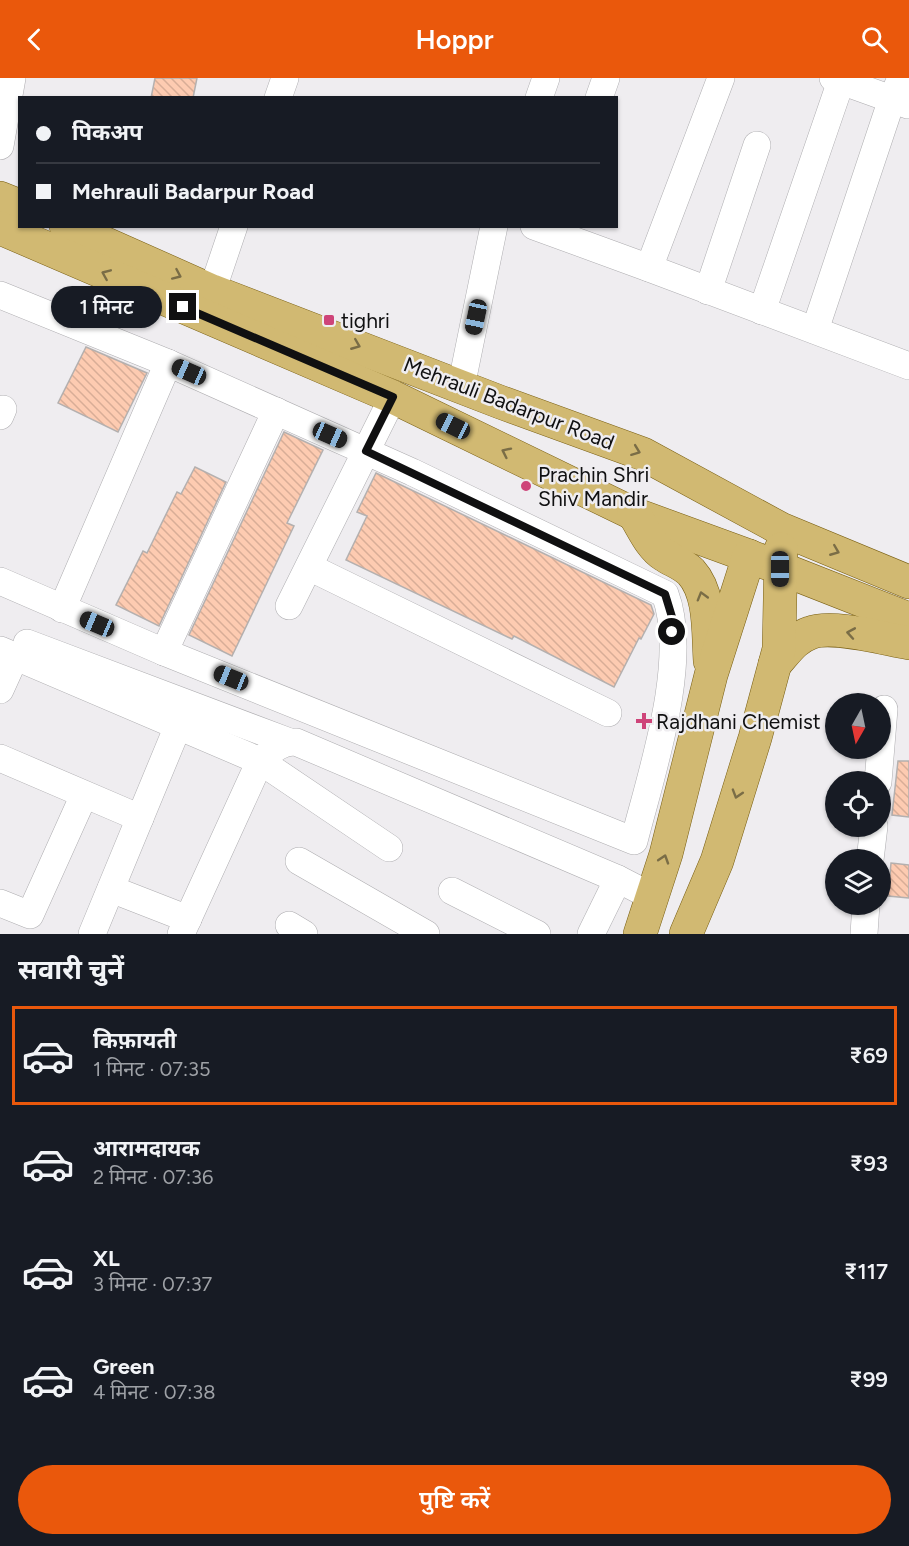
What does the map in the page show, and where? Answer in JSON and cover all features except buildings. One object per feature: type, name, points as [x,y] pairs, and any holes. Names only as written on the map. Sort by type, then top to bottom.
[{"type":"main road","points":[[0,198],[18,205]]},
{"type":"main road","name":"Mehrauli Badarpur Road","points":[[0,228],[208,303],[252,305],[461,387],[643,454],[781,529],[909,582]]},
{"type":"main road","name":"Mehrauli Badarpur Road","points":[[70,228],[208,303],[393,397],[634,514],[780,569]]},
{"type":"main road","points":[[634,514],[653,545],[664,555],[681,563],[692,573],[699,585],[705,601],[711,675]]},
{"type":"main road","points":[[640,934],[666,854],[711,675],[749,556],[781,529]]},
{"type":"main road","points":[[686,934],[717,861],[779,649],[781,529]]},
{"type":"main road","points":[[780,569],[909,619]]},
{"type":"main road","points":[[775,664],[795,642],[819,630],[839,631],[909,643]]},
{"type":"street","points":[[0,146],[12,78]]},
{"type":"street","points":[[280,96],[285,78]]},
{"type":"street","points":[[540,96],[546,78]]},
{"type":"street","points":[[600,96],[606,78]]},
{"type":"street","points":[[650,268],[721,78]]},
{"type":"street","points":[[762,311],[839,79],[901,94],[815,330]]},
{"type":"street","points":[[708,291],[757,145]]},
{"type":"street","points":[[208,303],[233,228]]},
{"type":"street","points":[[461,387],[494,228]]},
{"type":"street","points":[[546,228],[909,366]]},
{"type":"street","points":[[0,295],[168,363],[366,451],[665,594],[672,617],[672,675],[660,737],[634,841],[164,652],[0,581]]},
{"type":"street","points":[[62,609],[168,363]]},
{"type":"street","points":[[290,606],[393,397]]},
{"type":"street","points":[[164,652],[276,411]]},
{"type":"street","points":[[309,567],[608,713]]},
{"type":"street","points":[[0,632],[287,741],[296,742],[618,879],[651,897]]},
{"type":"street","points":[[0,690],[8,653],[260,761],[389,848]]},
{"type":"street","points":[[92,934],[178,726]]},
{"type":"street","points":[[111,889],[185,927],[260,761],[274,748],[287,741]]},
{"type":"street","points":[[0,758],[140,818]]},
{"type":"street","points":[[0,903],[30,915],[84,795]]},
{"type":"street","points":[[299,861],[426,934]]},
{"type":"street","points":[[591,934],[618,879]]},
{"type":"street","points":[[452,891],[537,934]]},
{"type":"street","points":[[864,934],[865,915]]},
{"type":"place","name":"tighri","points":[[329,320]]},
{"type":"place","name":"Prachin Shri Shiv Mandir","points":[[526,486]]},
{"type":"place","name":"Rajdhani Chemist","points":[[644,721]]},
{"type":"route","points":[[183,307],[393,397],[366,451],[665,594],[670,606],[672,632]]}]
